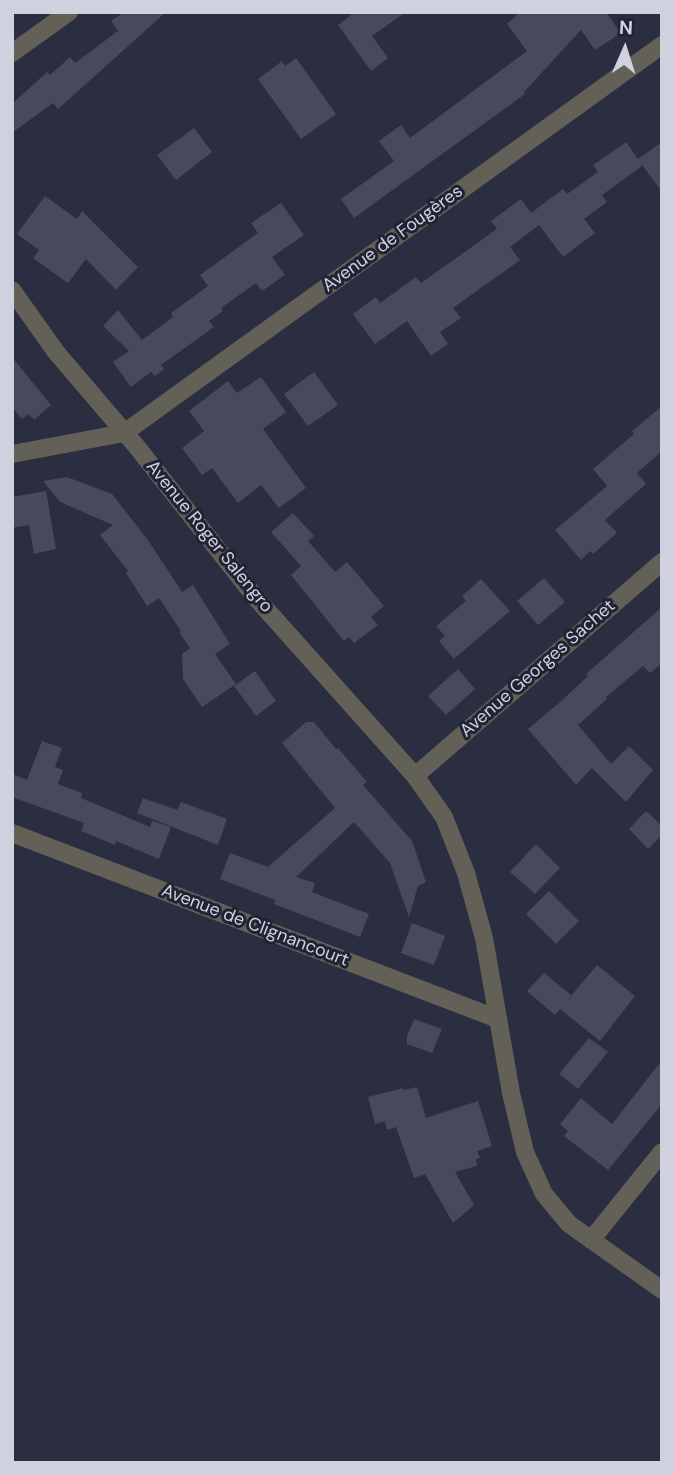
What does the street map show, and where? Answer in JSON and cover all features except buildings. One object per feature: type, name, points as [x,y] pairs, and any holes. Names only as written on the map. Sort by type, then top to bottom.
[{"type":"street","points":[[12,53],[69,12]]},
{"type":"street","name":"Avenue de Fougères","points":[[124,433],[662,46]]},
{"type":"street","name":"Avenue Roger Salengro","points":[[12,290],[57,352],[256,598],[415,776],[444,817],[466,873],[484,938],[525,1152],[544,1194],[569,1224],[662,1290]]},
{"type":"street","points":[[12,454],[124,433]]},
{"type":"street","name":"Avenue Georges Sachet","points":[[415,776],[662,562]]},
{"type":"street","name":"Avenue de Clignancourt","points":[[12,833],[498,1019]]},
{"type":"street","points":[[591,1240],[662,1152]]}]
